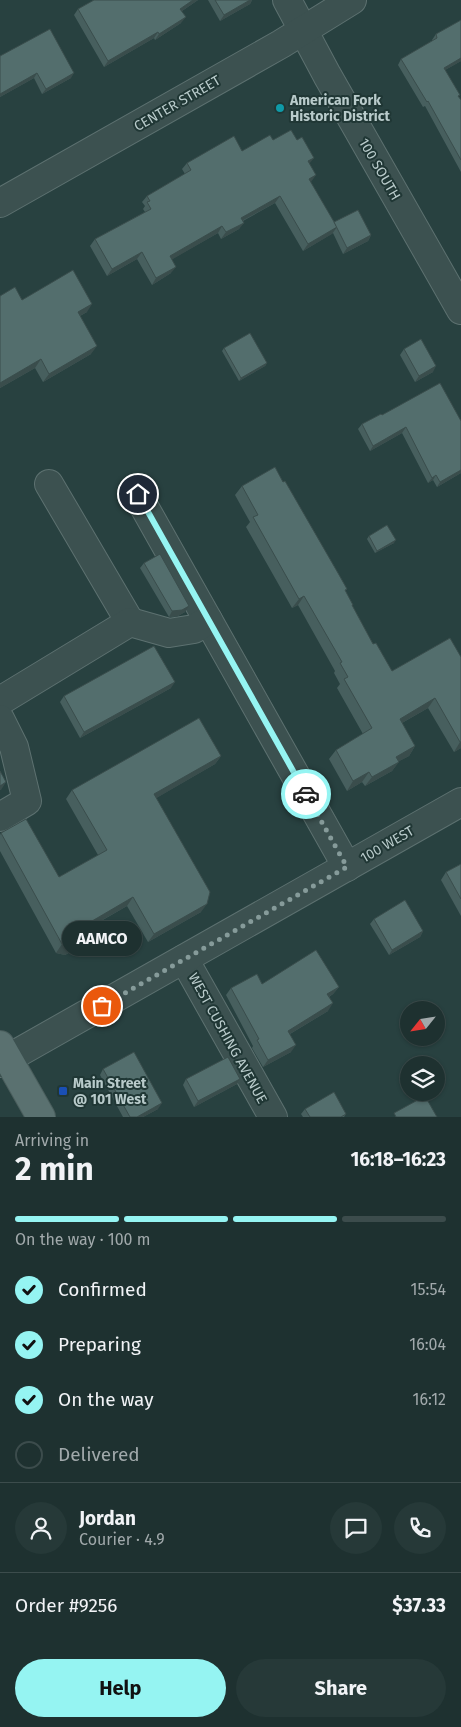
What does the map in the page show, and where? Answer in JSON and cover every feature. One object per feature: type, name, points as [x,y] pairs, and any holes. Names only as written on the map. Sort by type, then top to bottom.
[{"type":"main road","points":[[3,1055],[41,1117]]},
{"type":"street","name":"100 SOUTH","points":[[287,0],[302,30],[461,310]]},
{"type":"street","name":"CENTER STREET","points":[[0,203],[272,49],[352,0]]},
{"type":"street","points":[[49,484],[130,622],[169,632],[194,630],[208,620]]},
{"type":"street","points":[[138,494],[347,867]]},
{"type":"street","points":[[0,700],[130,622]]},
{"type":"street","points":[[0,719],[14,747],[27,801],[0,817]]},
{"type":"street","name":"100 WEST","points":[[3,1055],[184,959],[461,802]]},
{"type":"street","name":"WEST CUSHING AVENUE","points":[[184,959],[272,1117]]},
{"type":"building","points":[[94,0],[193,0],[180,9],[186,17],[159,34],[158,32],[108,61],[78,9]]},
{"type":"building","points":[[215,0],[250,0],[224,15]]},
{"type":"building","points":[[461,20],[461,58],[444,68],[461,100],[461,160],[428,101],[401,59],[437,38],[436,34]]},
{"type":"building","points":[[50,29],[74,73],[46,89],[37,73],[0,94],[0,56]]},
{"type":"building","points":[[291,130],[297,140],[302,137],[314,158],[308,161],[316,175],[309,179],[337,227],[308,244],[280,196],[241,218],[244,223],[226,232],[222,226],[170,256],[176,267],[156,278],[142,252],[112,269],[95,239],[151,209],[147,202],[150,201],[147,196],[191,170],[187,163],[234,136],[242,151],[270,135],[273,140]]},
{"type":"building","points":[[358,210],[371,235],[347,248],[334,222]]},
{"type":"building","points":[[73,270],[92,304],[78,312],[97,346],[49,374],[41,359],[0,383],[0,296],[15,287],[22,300]]},
{"type":"building","points":[[250,333],[267,363],[241,378],[224,348]]},
{"type":"building","points":[[421,339],[436,366],[419,376],[404,349]]},
{"type":"building","points":[[440,383],[461,421],[461,470],[440,482],[436,475],[432,478],[406,427],[373,446],[362,424]]},
{"type":"building","points":[[275,467],[347,589],[345,590],[352,605],[373,644],[376,643],[392,671],[450,638],[461,657],[461,742],[435,698],[400,719],[415,746],[396,757],[399,762],[372,777],[369,772],[353,781],[336,750],[372,728],[344,679],[348,677],[340,663],[342,662],[304,596],[299,599],[253,517],[258,515],[242,486]]},
{"type":"building","points":[[387,525],[396,540],[377,551],[369,536]]},
{"type":"building","points":[[160,554],[189,606],[182,610],[172,611],[144,563]]},
{"type":"building","points":[[154,646],[175,682],[84,732],[64,696]]},
{"type":"building","points":[[199,718],[221,756],[154,794],[210,892],[207,904],[154,934],[133,897],[87,924],[93,934],[71,947],[62,944],[1,833],[26,819],[59,877],[107,850],[72,790]]},
{"type":"building","points":[[0,771],[6,782],[0,786]]},
{"type":"building","points":[[461,864],[461,899],[446,872]]},
{"type":"building","points":[[405,900],[423,931],[392,950],[374,919]]},
{"type":"building","points":[[316,950],[339,987],[327,994],[333,1003],[288,1031],[296,1045],[268,1060],[257,1040],[259,1039],[231,988],[257,974],[262,984]]},
{"type":"building","points":[[134,1052],[162,1103],[137,1117],[130,1117],[103,1069]]},
{"type":"building","points":[[228,1057],[240,1079],[198,1101],[186,1079]]},
{"type":"building","points":[[334,1092],[346,1114],[341,1117],[310,1117],[305,1109]]},
{"type":"building","points":[[416,1101],[428,1101],[437,1117],[396,1117],[394,1113]]},
{"type":"way so far","points":[[102,1006],[347,867],[306,794]]},
{"type":"place","name":"American Fork Historic District","points":[[280,108]]},
{"type":"place","name":"AAMCO","points":[[102,1006]]},
{"type":"place","name":"Main Street @ 101 West","points":[[63,1091]]},
{"type":"route","points":[[138,494],[306,794]]}]
